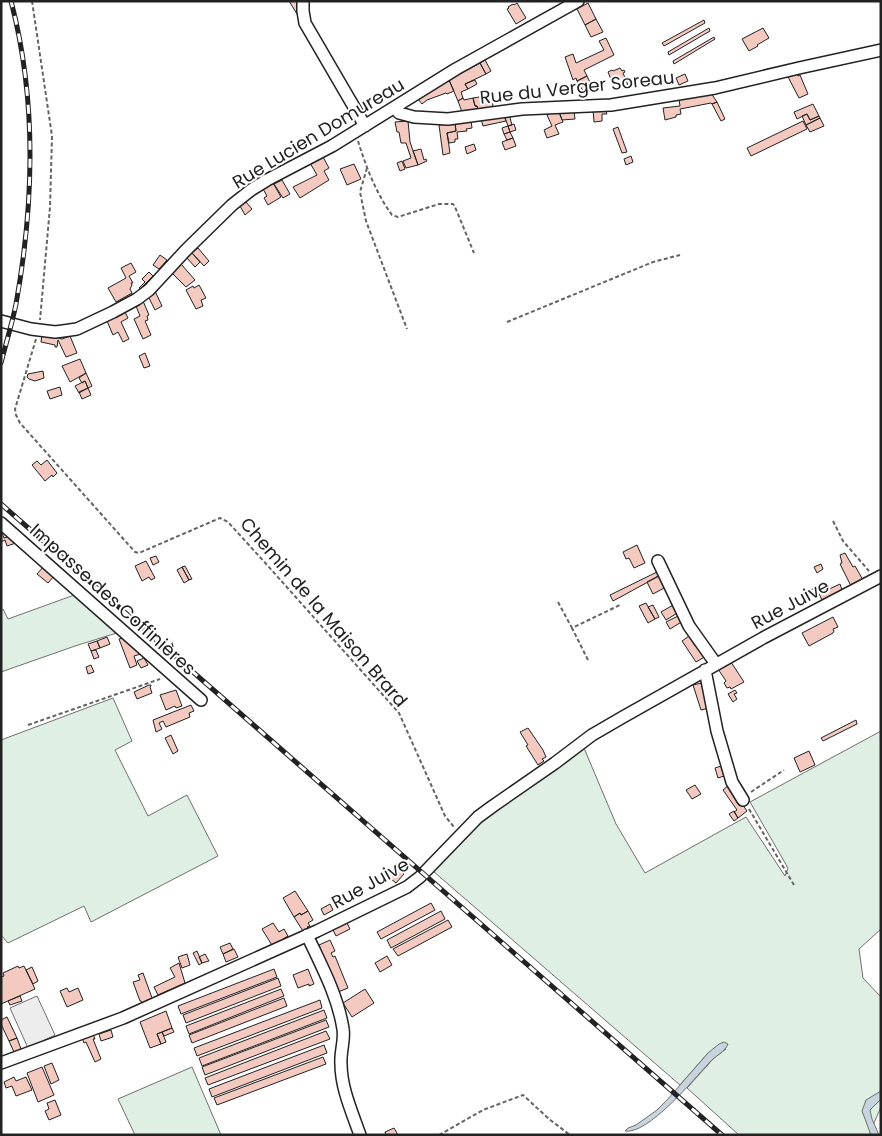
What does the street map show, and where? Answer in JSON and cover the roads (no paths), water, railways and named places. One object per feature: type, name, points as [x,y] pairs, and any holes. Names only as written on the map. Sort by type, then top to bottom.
[{"type":"street","points":[[303,1],[305,23],[360,129]]},
{"type":"street","name":"Rue Lucien Domureau","points":[[1,321],[55,332],[77,329],[137,299],[232,205],[251,190],[332,146],[456,69],[578,1]]},
{"type":"street","name":"Rue du Verger Soreau","points":[[395,108],[399,113],[414,117],[448,120],[522,109],[611,105],[716,88],[881,50]]},
{"type":"street","name":"Impasse des Coffinières","points":[[1,523],[201,700]]},
{"type":"street","points":[[658,561],[711,667],[720,739],[732,782],[742,798]]},
{"type":"street","name":"Rue Juive","points":[[1,1063],[123,1018],[307,935],[407,887],[420,877],[478,818],[592,735],[711,667],[878,577]]},
{"type":"street","points":[[307,935],[324,970],[338,1006],[344,1031],[341,1064],[345,1094],[360,1135]]},
{"type":"railway","points":[[1,363],[16,304],[22,266],[29,190],[29,114],[19,38],[11,1]]},
{"type":"railway","points":[[1,504],[722,1135]]}]
